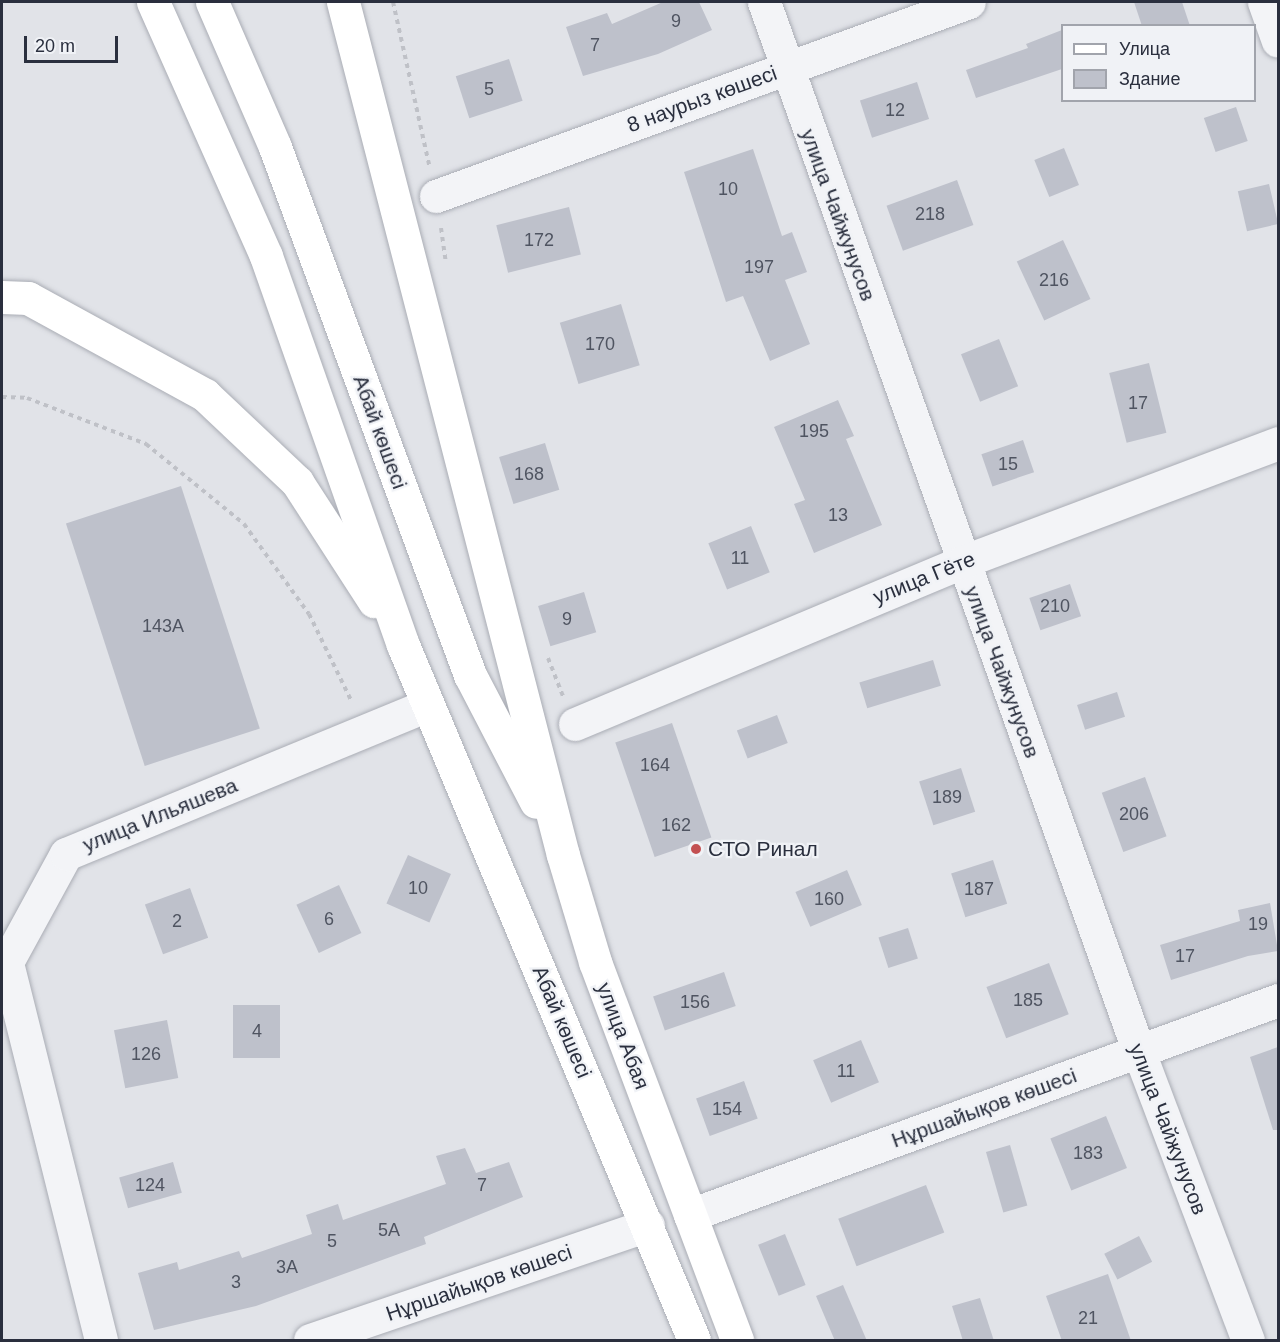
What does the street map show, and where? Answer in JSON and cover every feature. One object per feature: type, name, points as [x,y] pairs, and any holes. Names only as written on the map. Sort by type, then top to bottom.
[{"type":"main road","points":[[153,2],[266,256],[403,645]]},
{"type":"main road","name":"Абай көшесі","points":[[212,2],[275,147],[470,675],[563,855]]},
{"type":"main road","points":[[343,2],[563,855]]},
{"type":"main road","points":[[2,297],[28,298],[205,395],[297,482],[403,645]]},
{"type":"main road","name":"Абай көшесі","points":[[403,645],[648,1225],[694,1341]]},
{"type":"main road","name":"улица Абая","points":[[563,855],[595,962],[690,1215]]},
{"type":"main road","points":[[690,1215],[737,1341]]},
{"type":"street","name":"улица Чайжунусов","points":[[764,2],[962,562],[1139,1052],[1248,1341]]},
{"type":"street","name":"8 наурыз көшесі","points":[[436,196],[969,2]]},
{"type":"street","points":[[1264,2],[1278,42]]},
{"type":"street","name":"улица Гёте","points":[[575,724],[962,562],[1278,443]]},
{"type":"street","name":"улица Ильяшева","points":[[101,1341],[7,962],[66,854],[428,705]]},
{"type":"street","name":"Нұршайықов көшесі","points":[[690,1215],[1278,1000]]},
{"type":"street","name":"Нұршайықов көшесі","points":[[310,1341],[648,1225]]},
{"type":"path","points":[[393,2],[436,196],[448,274]]},
{"type":"path","points":[[2,397],[27,398],[146,444],[244,524],[309,614],[366,731]]},
{"type":"path","points":[[545,648],[575,724]]},
{"type":"building","points":[[663,2],[699,2],[712,30],[658,54],[583,76],[566,27],[607,13],[612,24]]},
{"type":"building","points":[[1134,2],[1182,2],[1189,24],[1141,24]]},
{"type":"building","points":[[1061,30],[1061,69],[976,98],[966,70],[1028,48],[1026,44]]},
{"type":"building","points":[[509,59],[523,101],[469,118],[456,76]]},
{"type":"building","points":[[917,82],[929,119],[872,138],[860,101]]},
{"type":"building","points":[[1236,107],[1248,141],[1216,152],[1204,118]]},
{"type":"building","points":[[1064,148],[1079,185],[1049,197],[1034,160]]},
{"type":"building","points":[[753,149],[782,236],[792,232],[807,272],[785,280],[810,344],[770,361],[743,296],[726,302],[684,172]]},
{"type":"building","points":[[957,180],[973,225],[903,251],[887,206]]},
{"type":"building","points":[[1269,184],[1278,224],[1247,231],[1238,191]]},
{"type":"building","points":[[569,207],[581,255],[508,273],[496,225]]},
{"type":"building","points":[[1063,240],[1090,299],[1044,320],[1017,262]]},
{"type":"building","points":[[621,304],[640,365],[579,384],[560,323]]},
{"type":"building","points":[[999,339],[1018,386],[980,402],[961,354]]},
{"type":"building","points":[[1149,363],[1166,433],[1127,443],[1109,373]]},
{"type":"building","points":[[838,400],[854,436],[846,439],[882,525],[814,553],[794,504],[805,500],[774,427]]},
{"type":"building","points":[[1023,440],[1034,472],[992,486],[981,454]]},
{"type":"building","points":[[545,443],[559,490],[513,504],[499,457]]},
{"type":"building","points":[[181,486],[260,729],[145,766],[66,523]]},
{"type":"building","points":[[751,526],[770,572],[727,590],[708,543]]},
{"type":"building","points":[[1070,584],[1081,616],[1040,630],[1029,598]]},
{"type":"building","points":[[584,592],[596,632],[550,646],[538,606]]},
{"type":"building","points":[[933,660],[941,686],[867,708],[859,683]]},
{"type":"building","points":[[1117,692],[1125,717],[1085,730],[1077,705]]},
{"type":"building","points":[[777,715],[788,743],[748,758],[737,730]]},
{"type":"building","points":[[672,723],[711,837],[655,857],[615,743]]},
{"type":"building","points":[[961,768],[975,812],[933,825],[919,782]]},
{"type":"building","points":[[1145,777],[1167,836],[1123,852],[1102,793]]},
{"type":"building","points":[[408,855],[451,874],[429,923],[386,903]]},
{"type":"building","points":[[993,860],[1007,904],[965,917],[951,874]]},
{"type":"building","points":[[847,870],[862,905],[810,927],[795,892]]},
{"type":"building","points":[[339,885],[361,933],[319,953],[296,905]]},
{"type":"building","points":[[190,888],[208,938],[163,954],[145,904]]},
{"type":"building","points":[[1270,903],[1278,951],[1248,956],[1171,980],[1160,945],[1240,921],[1238,910]]},
{"type":"building","points":[[908,928],[918,958],[888,968],[879,938]]},
{"type":"building","points":[[1049,963],[1069,1014],[1006,1038],[986,987]]},
{"type":"building","points":[[724,972],[736,1006],[665,1030],[653,996]]},
{"type":"building","points":[[233,1005],[280,1005],[280,1058],[233,1058]]},
{"type":"building","points":[[167,1020],[178,1078],[125,1088],[114,1030]]},
{"type":"building","points":[[861,1040],[879,1082],[831,1103],[813,1060]]},
{"type":"building","points":[[1278,1047],[1278,1130],[1273,1130],[1250,1057]]},
{"type":"building","points":[[744,1081],[758,1119],[710,1136],[696,1098]]},
{"type":"building","points":[[1106,1116],[1127,1168],[1071,1190],[1050,1138]]},
{"type":"building","points":[[1010,1145],[1027,1206],[1003,1212],[986,1152]]},
{"type":"building","points":[[465,1148],[476,1173],[509,1162],[523,1197],[424,1237],[426,1244],[256,1306],[154,1330],[138,1273],[177,1262],[179,1270],[239,1251],[242,1258],[312,1234],[306,1215],[338,1204],[343,1220],[446,1184],[436,1156]]},
{"type":"building","points":[[173,1162],[182,1193],[128,1208],[119,1177]]},
{"type":"building","points":[[926,1185],[944,1233],[857,1266],[838,1219]]},
{"type":"building","points":[[785,1234],[806,1285],[779,1296],[758,1245]]},
{"type":"building","points":[[1139,1236],[1152,1262],[1117,1280],[1104,1254]]},
{"type":"building","points":[[1108,1274],[1131,1341],[1062,1341],[1046,1296]]},
{"type":"building","points":[[843,1285],[867,1341],[835,1341],[816,1296]]},
{"type":"building","points":[[980,1298],[994,1341],[963,1341],[952,1306]]},
{"type":"place","name":"СТО Ринал","points":[[696,849]]}]
